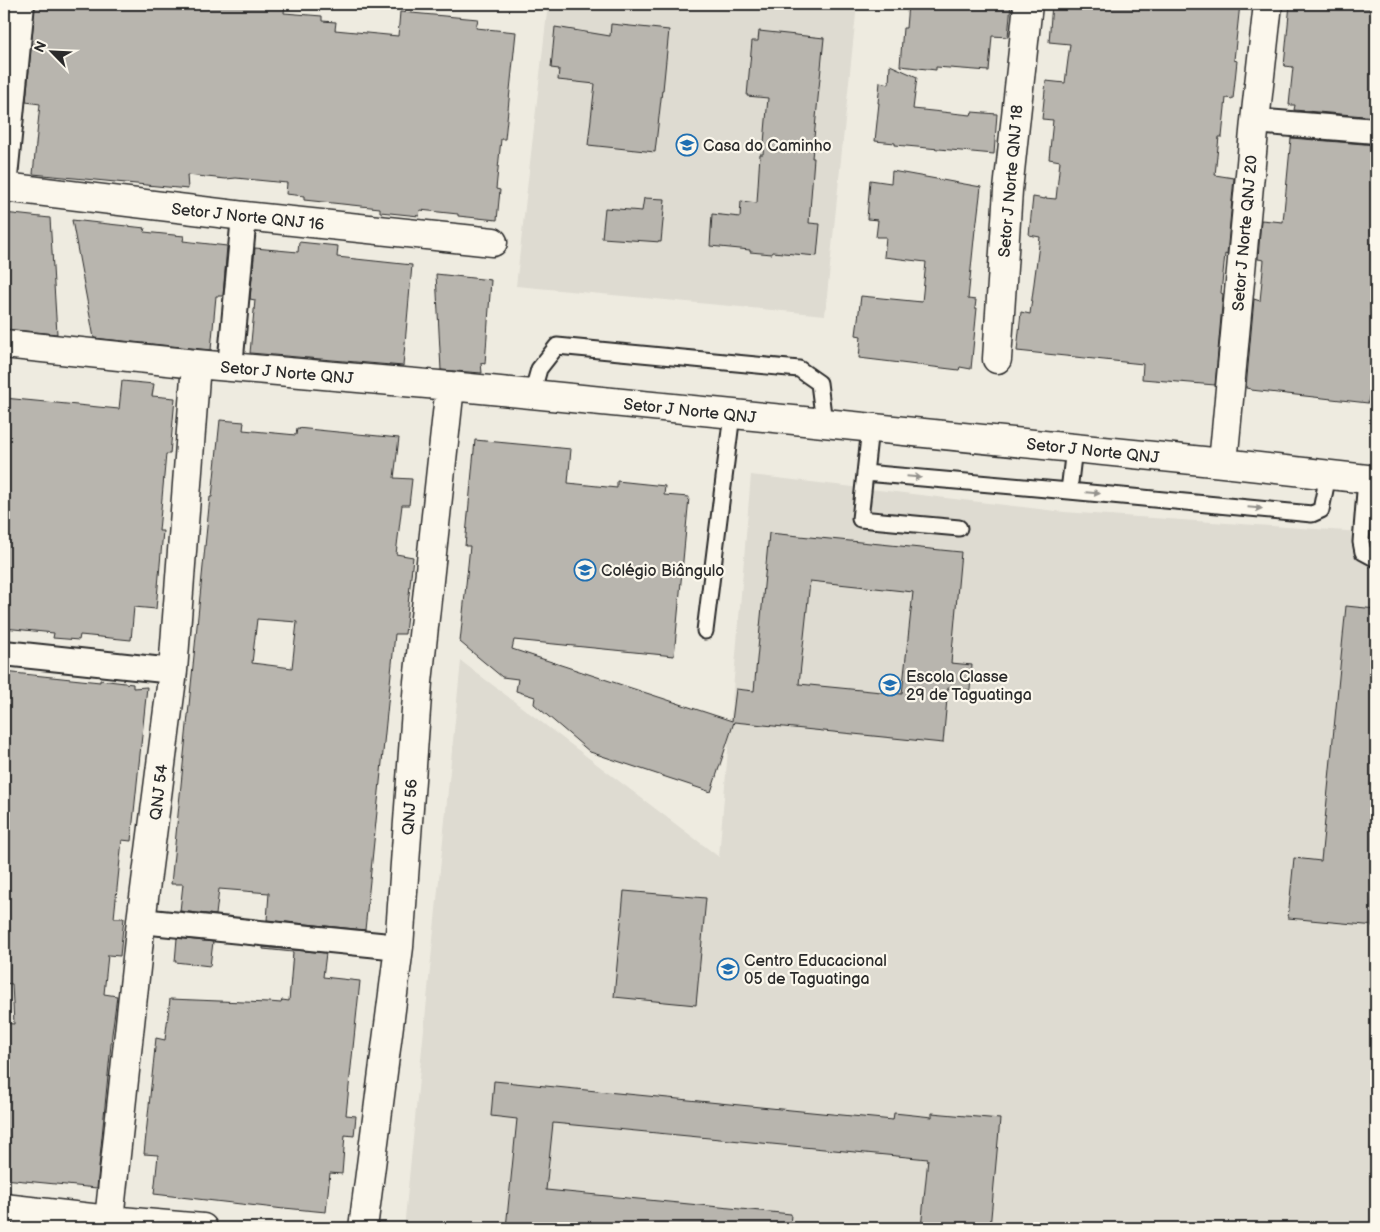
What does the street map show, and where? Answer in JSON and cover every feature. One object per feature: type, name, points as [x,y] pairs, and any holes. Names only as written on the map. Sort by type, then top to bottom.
[{"type":"street","name":"Setor J Norte QNJ 16","points":[[22,4],[4,187],[244,216],[493,242]]},
{"type":"street","name":"Setor J Norte QNJ 18","points":[[997,359],[1008,190],[1028,4]]},
{"type":"street","name":"Setor J Norte QNJ 20","points":[[1222,463],[1268,4]]},
{"type":"street","points":[[1255,121],[1376,131]]},
{"type":"street","points":[[230,367],[244,216]]},
{"type":"street","name":"Setor J Norte QNJ","points":[[4,344],[824,423],[1371,480]]},
{"type":"street","name":"QNJ 54","points":[[109,1220],[141,921],[173,671],[196,364]]},
{"type":"street","name":"QNJ 56","points":[[364,1228],[399,947],[418,682],[450,386]]},
{"type":"street","points":[[4,653],[173,671]]},
{"type":"street","points":[[141,921],[399,947]]},
{"type":"street","points":[[20,1216],[109,1220],[203,1228]]},
{"type":"lane","points":[[532,394],[539,369],[557,346],[789,368],[799,369],[819,383],[824,423]]},
{"type":"lane","points":[[705,631],[732,414]]},
{"type":"lane","points":[[870,428],[860,519],[959,528]]},
{"type":"lane","points":[[1069,490],[1074,448]]},
{"type":"lane","points":[[865,473],[1069,490],[1312,514],[1321,510],[1328,475]]},
{"type":"lane","points":[[1371,480],[1361,542],[1363,552],[1376,559]]},
{"type":"shaded area","name":"Casa do Caminho","points":[[548,4],[857,4],[825,315],[516,286]]},
{"type":"shaded area","points":[[751,475],[1064,512],[1376,533],[1376,1228],[404,1228],[461,661],[719,857]]},
{"type":"building","points":[[4,4],[8,4],[4,49]]},
{"type":"building","points":[[35,4],[285,4],[284,13],[322,16],[322,21],[336,22],[335,30],[398,36],[400,12],[478,19],[476,28],[516,32],[505,139],[501,139],[496,189],[500,190],[497,220],[420,210],[419,216],[380,212],[380,208],[304,200],[304,196],[286,194],[287,183],[187,175],[188,189],[33,174],[40,104],[26,102]]},
{"type":"building","points":[[908,4],[1011,4],[1008,37],[992,36],[989,71],[936,67],[936,70],[900,66],[903,28],[906,28]]},
{"type":"building","points":[[1052,4],[1240,4],[1234,60],[1237,61],[1233,99],[1226,98],[1222,137],[1219,137],[1215,175],[1234,178],[1227,255],[1225,254],[1221,293],[1223,294],[1215,385],[1142,379],[1143,364],[1017,351],[1021,312],[1030,314],[1040,237],[1029,235],[1033,197],[1056,199],[1060,161],[1049,159],[1053,120],[1042,119],[1046,81],[1065,83],[1070,44],[1049,42]]},
{"type":"building","points":[[1290,4],[1376,4],[1376,117],[1294,110],[1295,105],[1289,105],[1293,67],[1284,66]]},
{"type":"building","points":[[611,24],[669,30],[655,152],[588,145],[595,84],[558,80],[559,69],[551,68],[555,27],[610,36]]},
{"type":"building","points":[[759,31],[824,38],[812,158],[814,158],[809,223],[820,224],[817,256],[750,252],[750,250],[710,246],[712,214],[740,217],[741,201],[757,203],[760,154],[763,154],[768,98],[747,96],[752,41],[758,41]]},
{"type":"building","points":[[890,65],[917,77],[913,109],[971,115],[972,112],[997,114],[994,154],[895,145],[895,143],[875,141],[880,82],[889,84]]},
{"type":"building","points":[[1291,138],[1376,145],[1376,386],[1371,386],[1368,403],[1246,388],[1254,299],[1260,301],[1264,260],[1258,259],[1261,220],[1283,222]]},
{"type":"building","points":[[892,171],[981,187],[968,299],[976,300],[975,308],[977,308],[971,369],[960,367],[959,370],[859,358],[861,336],[856,335],[861,296],[922,302],[926,262],[884,257],[886,237],[876,237],[878,220],[867,219],[870,180],[891,183]]},
{"type":"building","points":[[644,198],[665,199],[661,242],[602,238],[605,208],[642,211]]},
{"type":"building","points":[[4,213],[50,218],[57,334],[4,329]]},
{"type":"building","points":[[72,220],[145,228],[144,232],[184,236],[183,241],[227,246],[223,296],[216,296],[211,350],[94,338]]},
{"type":"building","points":[[299,242],[338,246],[337,257],[412,265],[403,366],[250,353],[255,300],[250,299],[255,248],[298,252]]},
{"type":"building","points":[[436,274],[491,280],[485,364],[481,363],[482,373],[441,370]]},
{"type":"building","points":[[122,381],[154,384],[152,396],[175,398],[170,454],[166,454],[159,531],[163,531],[156,609],[134,607],[131,640],[80,635],[79,640],[53,638],[54,633],[4,628],[4,398],[119,409]]},
{"type":"building","points":[[220,420],[244,422],[243,430],[296,435],[297,428],[399,438],[394,478],[412,479],[409,505],[402,505],[396,554],[413,557],[405,634],[395,634],[365,930],[267,920],[269,893],[219,889],[216,915],[180,911],[183,884],[171,884],[210,497],[212,497]],"holes":[[[257,619],[297,622],[292,668],[252,663]]]},
{"type":"building","points":[[475,440],[571,449],[568,483],[617,488],[617,481],[665,486],[664,495],[689,497],[674,656],[514,640],[512,649],[732,721],[736,689],[754,691],[769,533],[961,552],[951,663],[972,665],[970,690],[948,688],[943,743],[734,722],[711,792],[590,752],[534,704],[535,697],[516,691],[518,679],[502,677],[460,642],[470,546],[465,546]],"holes":[[[810,581],[913,592],[902,694],[799,684]]]},
{"type":"building","points":[[1346,606],[1376,609],[1376,926],[1288,918],[1294,858],[1321,861]]},
{"type":"building","points":[[4,672],[133,684],[133,688],[147,687],[131,841],[122,840],[114,918],[124,918],[120,956],[108,955],[104,994],[117,996],[97,1188],[4,1179],[4,1023],[14,1024],[12,984],[4,983]]},
{"type":"building","points":[[624,891],[706,898],[696,1005],[614,997]]},
{"type":"building","points":[[177,938],[213,942],[210,966],[175,962]]},
{"type":"building","points":[[263,947],[326,953],[323,977],[360,981],[346,1115],[356,1116],[354,1136],[345,1135],[342,1174],[330,1173],[326,1212],[154,1194],[158,1155],[144,1154],[156,1038],[165,1040],[170,999],[268,1003],[281,1003],[282,1000],[289,1001],[293,952],[263,949]]},
{"type":"building","points":[[494,1081],[893,1120],[894,1113],[932,1117],[932,1113],[1000,1119],[990,1228],[921,1228],[928,1159],[553,1123],[546,1190],[791,1214],[790,1228],[575,1228],[543,1225],[542,1228],[506,1228],[517,1119],[491,1116]]},
{"type":"place","name":"Casa do Caminho","points":[[687,145]]},
{"type":"place","name":"Colégio Biângulo","points":[[585,570]]},
{"type":"place","name":"Escola Classe 29 de Taguatinga","points":[[890,685]]},
{"type":"place","name":"Centro Educacional 05 de Taguatinga","points":[[728,969]]}]
